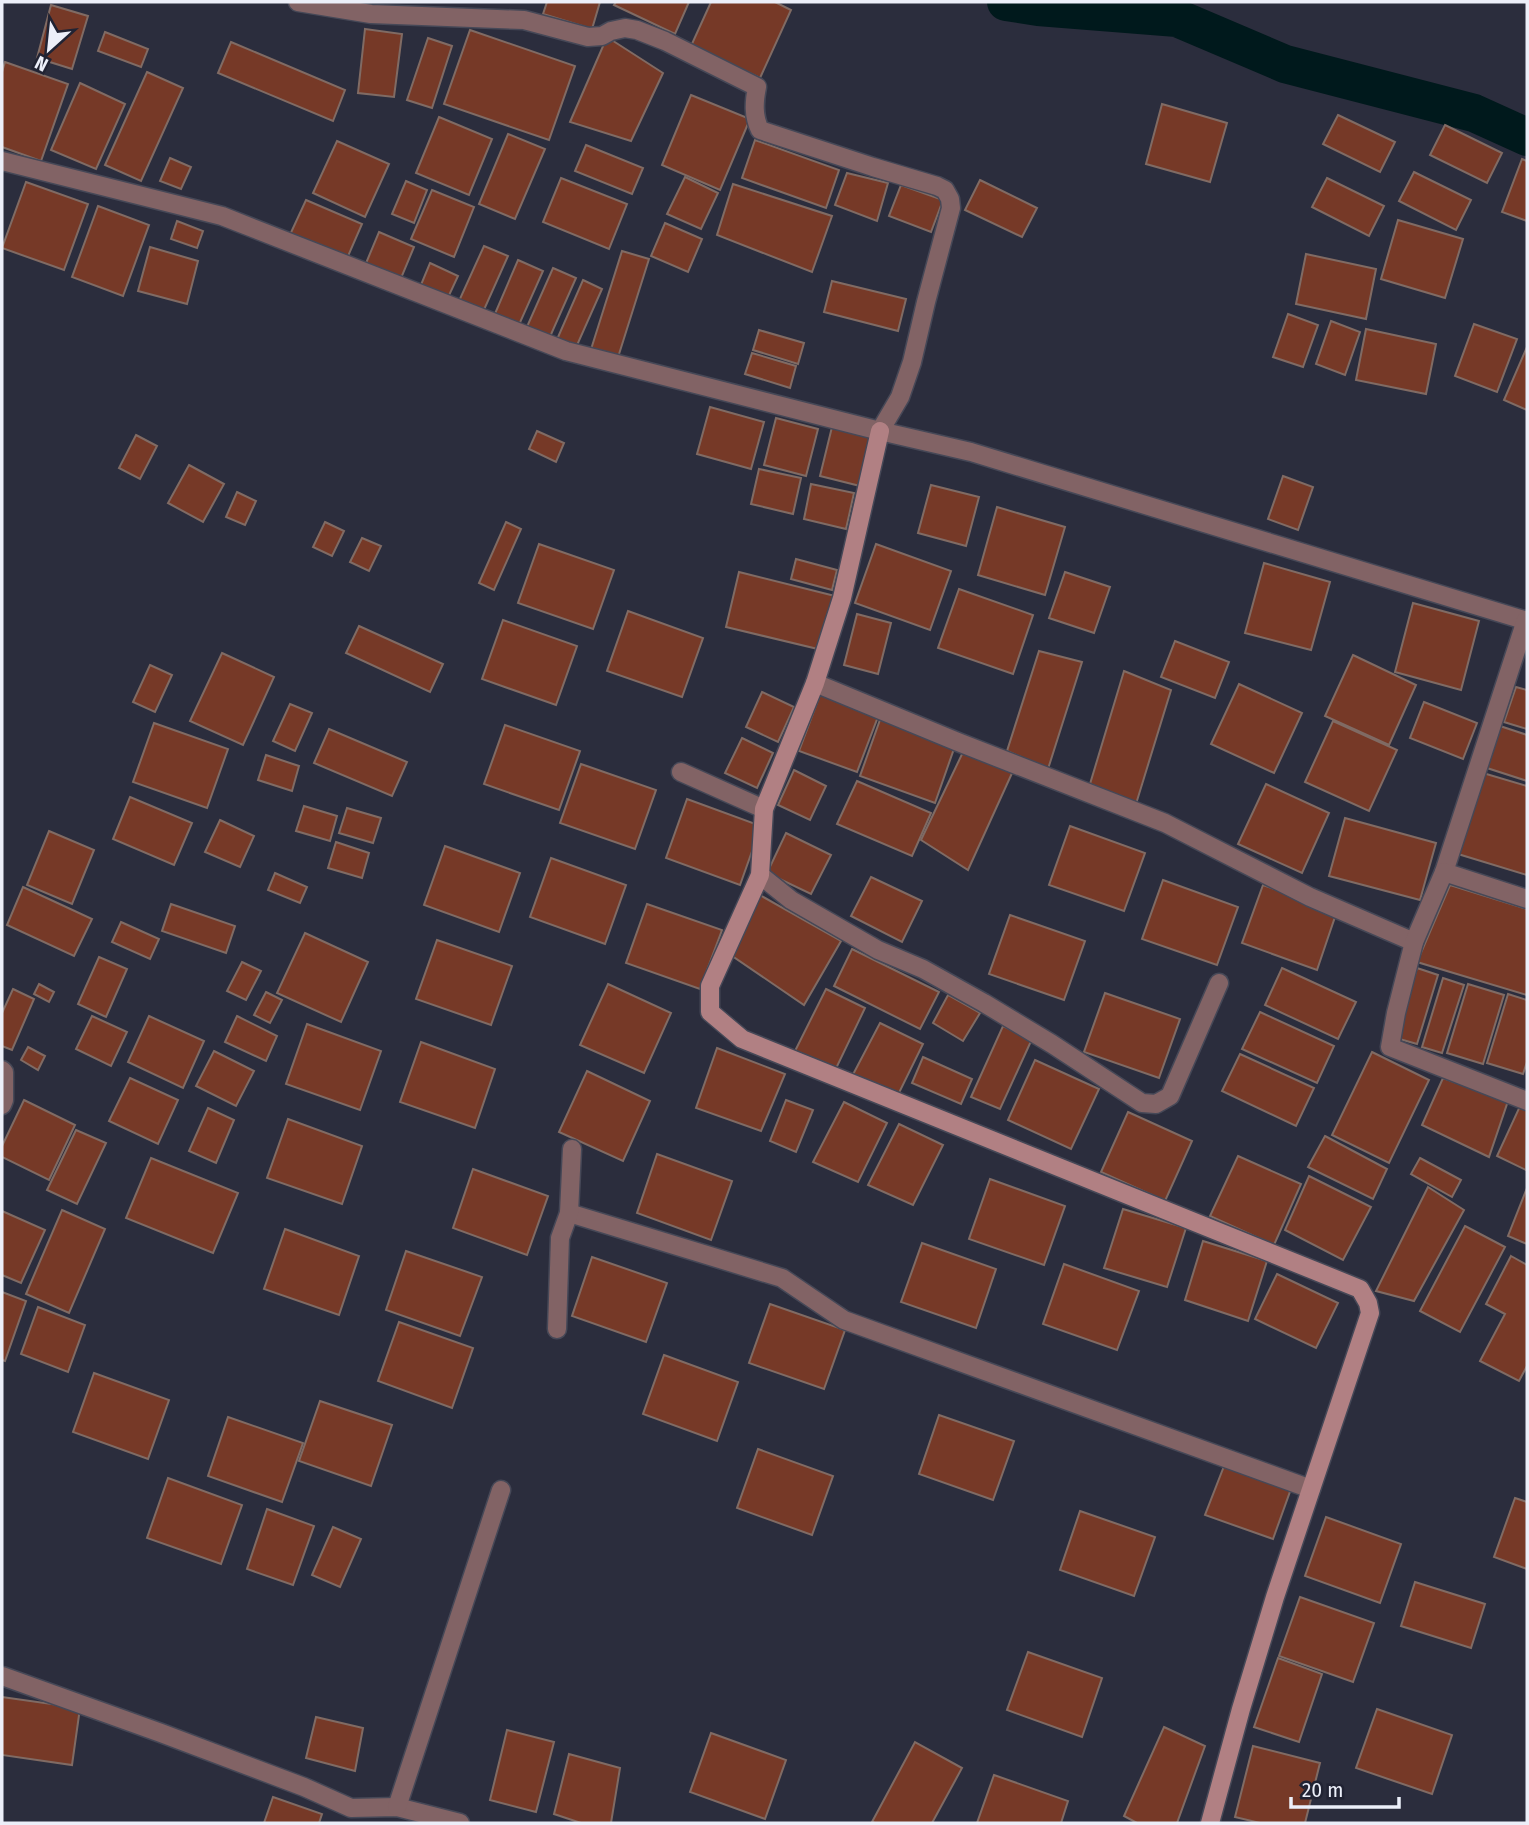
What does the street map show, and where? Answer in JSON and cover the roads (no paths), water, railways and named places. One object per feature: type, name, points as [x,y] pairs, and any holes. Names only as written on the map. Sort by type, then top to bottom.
[{"type":"street","points":[[298,2],[370,14],[524,20],[588,37],[601,36],[625,28],[637,30],[757,87],[755,120],[760,130],[926,182],[944,190],[950,199],[951,208],[912,362],[900,397],[880,431],[842,598],[815,682],[764,809],[760,875],[710,986],[710,1012],[742,1040],[1360,1289],[1370,1313],[1275,1597],[1210,1823]]},
{"type":"street","points":[[2,161],[222,216],[566,351],[984,456],[1527,620],[1444,872],[1414,943],[1390,1047],[1527,1101]]},
{"type":"street","points":[[815,682],[958,742],[1165,823],[1310,897],[1414,943]]},
{"type":"street","points":[[681,772],[764,809]]},
{"type":"street","points":[[1444,872],[1527,899]]},
{"type":"street","points":[[760,875],[791,900],[878,950],[923,969],[985,1003],[1142,1103],[1156,1104],[1170,1096],[1219,983]]},
{"type":"street","points":[[2,1070],[2,1105]]},
{"type":"street","points":[[557,1329],[560,1238],[569,1213],[572,1149]]},
{"type":"street","points":[[569,1213],[782,1279],[844,1320],[1311,1489]]},
{"type":"street","points":[[397,1807],[501,1490]]},
{"type":"street","points":[[2,1676],[304,1787],[351,1808],[397,1807],[460,1823]]},
{"type":"waterway","points":[[1006,2],[1177,18],[1285,64],[1474,113],[1527,137]]}]
